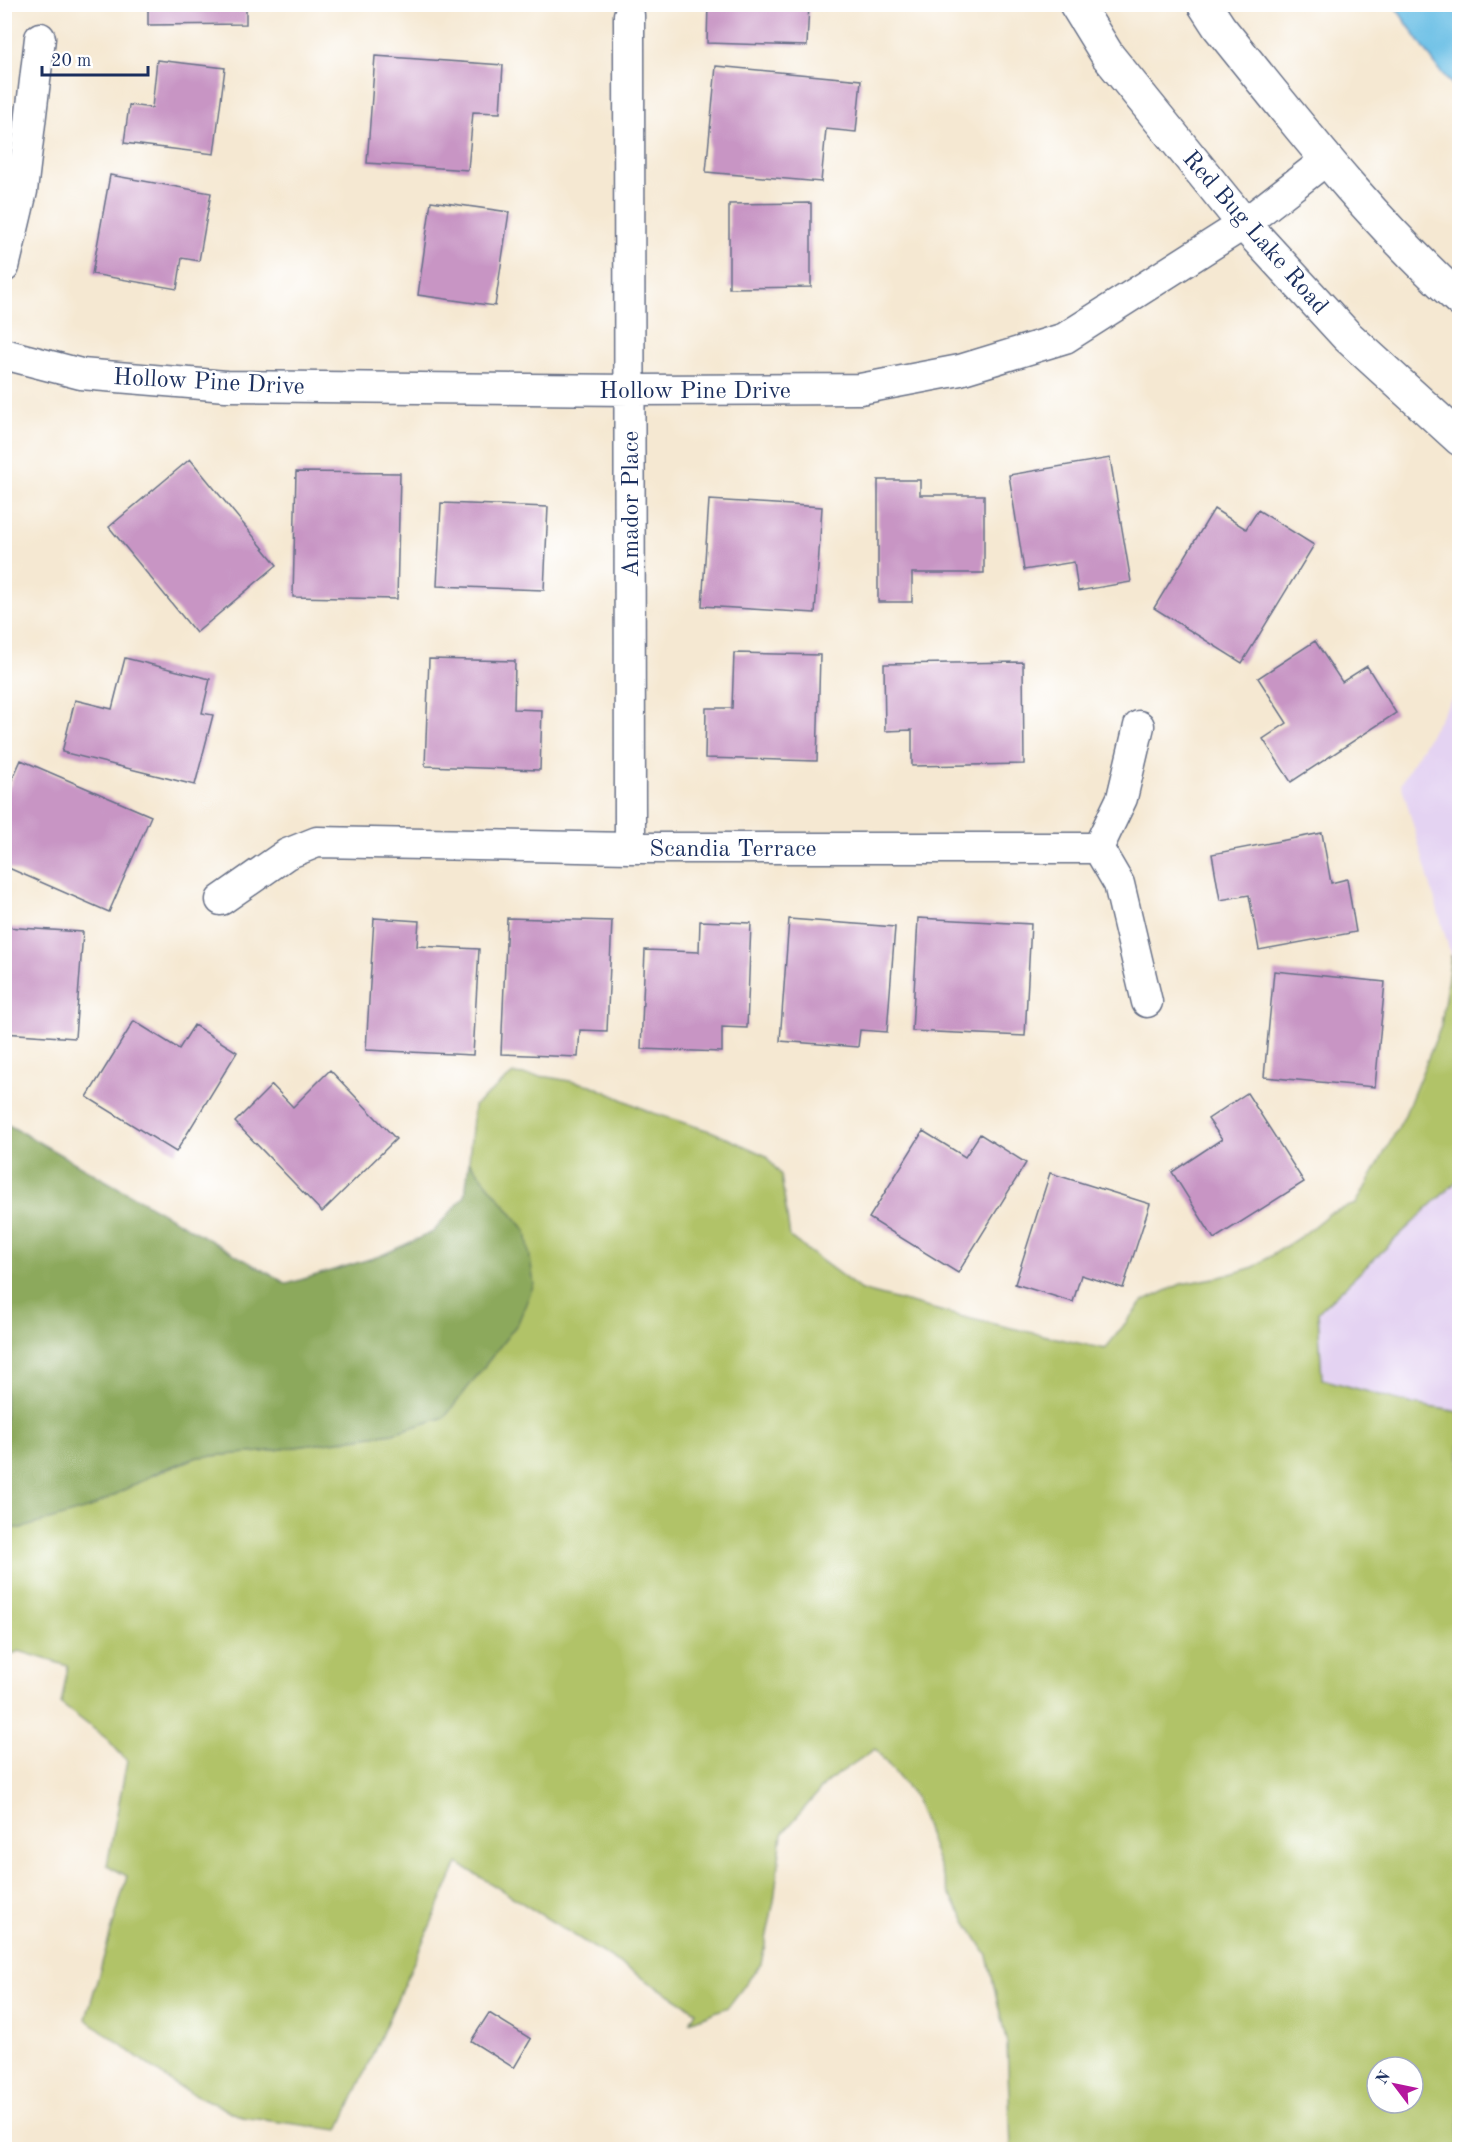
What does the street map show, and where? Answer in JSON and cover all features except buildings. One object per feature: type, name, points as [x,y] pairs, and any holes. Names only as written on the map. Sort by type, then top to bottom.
[{"type":"main road","name":"Red Bug Lake Road","points":[[1076,4],[1108,56],[1244,224],[1347,336],[1460,439]]},
{"type":"main road","points":[[1204,4],[1219,27],[1326,160],[1427,271],[1460,300]]},
{"type":"street","name":"Amador Place","points":[[629,15],[630,848]]},
{"type":"street","points":[[4,267],[22,191],[40,38]]},
{"type":"street","name":"Hollow Pine Drive","points":[[4,354],[81,374],[226,386],[630,390],[860,389],[960,370],[1065,338],[1244,224],[1326,160]]},
{"type":"street","points":[[1139,726],[1122,798],[1098,848],[1119,884],[1147,1002]]},
{"type":"street","name":"Scandia Terrace","points":[[221,900],[286,854],[317,842],[630,848],[1098,848]]},
{"type":"shaded area","points":[[1459,686],[1459,984],[1401,783]]},
{"type":"shaded area","points":[[1459,1179],[1459,1412],[1412,1404],[1322,1379],[1318,1312]]},
{"type":"green space","points":[[1451,955],[1460,984],[1459,1179],[1318,1312],[1322,1379],[1412,1404],[1459,1412],[1459,2149],[1011,2149],[1007,2044],[987,1955],[949,1894],[915,1797],[875,1749],[828,1781],[782,1834],[774,1901],[761,1964],[728,2007],[690,2022],[696,2011],[458,1863],[339,2130],[242,2117],[177,2086],[86,2019],[127,1876],[107,1865],[127,1761],[107,1739],[61,1704],[68,1666],[19,1651],[5,1657],[5,1528],[22,1528],[198,1457],[261,1452],[393,1433],[445,1417],[526,1231],[469,1161],[474,1106],[513,1074],[548,1077],[591,1085],[650,1112],[713,1132],[765,1155],[781,1175],[790,1237],[861,1290],[967,1318],[1105,1349],[1142,1302],[1181,1284],[1220,1277],[1254,1267],[1303,1235],[1330,1213],[1356,1204],[1404,1117],[1441,1026]]},
{"type":"green space","points":[[5,1123],[287,1284],[380,1256],[433,1232],[465,1196],[469,1161],[526,1231],[534,1284],[518,1323],[445,1417],[393,1433],[261,1452],[198,1457],[162,1470],[90,1508],[22,1528],[5,1528]]},
{"type":"water","points":[[1394,5],[1459,5],[1459,92],[1439,70]]}]
